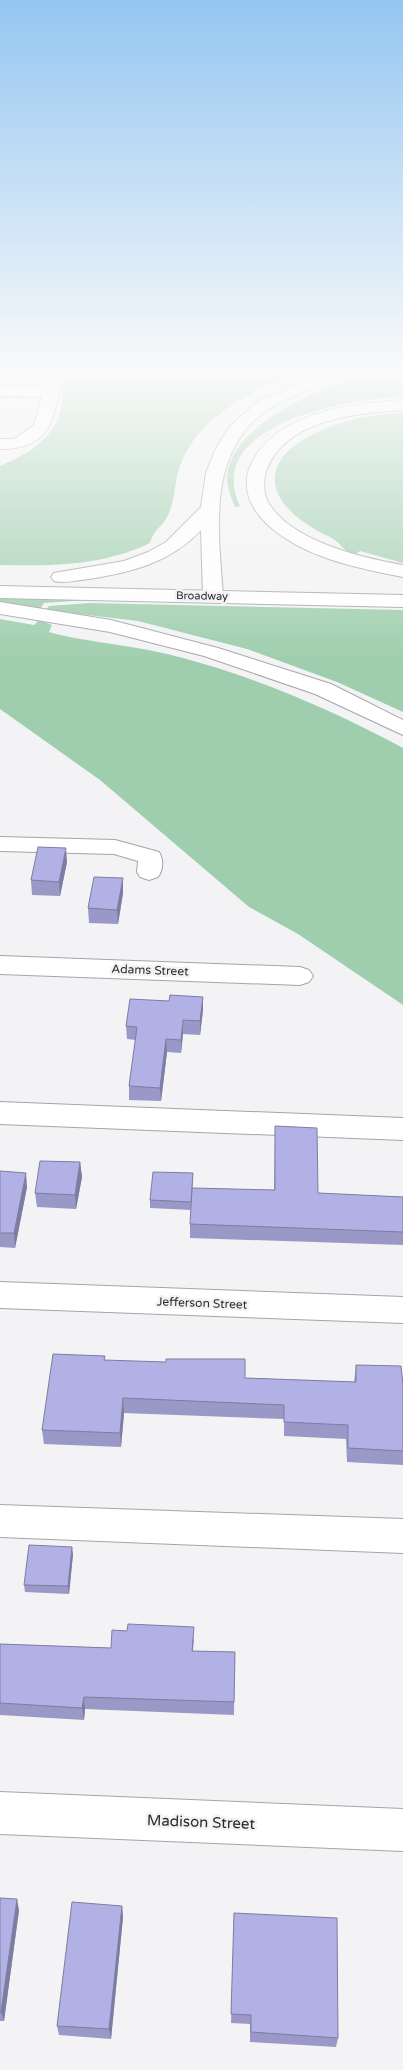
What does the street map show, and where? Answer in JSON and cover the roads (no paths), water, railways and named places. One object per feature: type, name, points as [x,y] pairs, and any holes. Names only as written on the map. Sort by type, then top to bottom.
[{"type":"main road","points":[[212,588],[210,508],[214,472]]},
{"type":"main road","points":[[257,472],[254,484],[261,505],[280,525],[305,542],[343,558],[403,571]]},
{"type":"main road","points":[[62,577],[140,562],[166,551],[186,536],[210,508]]},
{"type":"main road","name":"Broadway","points":[[0,576],[62,577],[403,601]]},
{"type":"main road","name":"Broadway","points":[[0,592],[403,582]]},
{"type":"main road","points":[[0,608],[111,626],[210,652],[323,689],[403,728]]},
{"type":"main road","points":[[0,844],[115,847],[150,856],[149,872]]},
{"type":"main road","name":"Adams Street","points":[[0,965],[300,976]]},
{"type":"main road","points":[[0,1113],[403,1129]]},
{"type":"main road","name":"Jefferson Street","points":[[0,1295],[403,1310]]},
{"type":"main road","points":[[0,1521],[403,1536]]},
{"type":"main road","name":"Madison Street","points":[[0,1813],[403,1830]]}]
